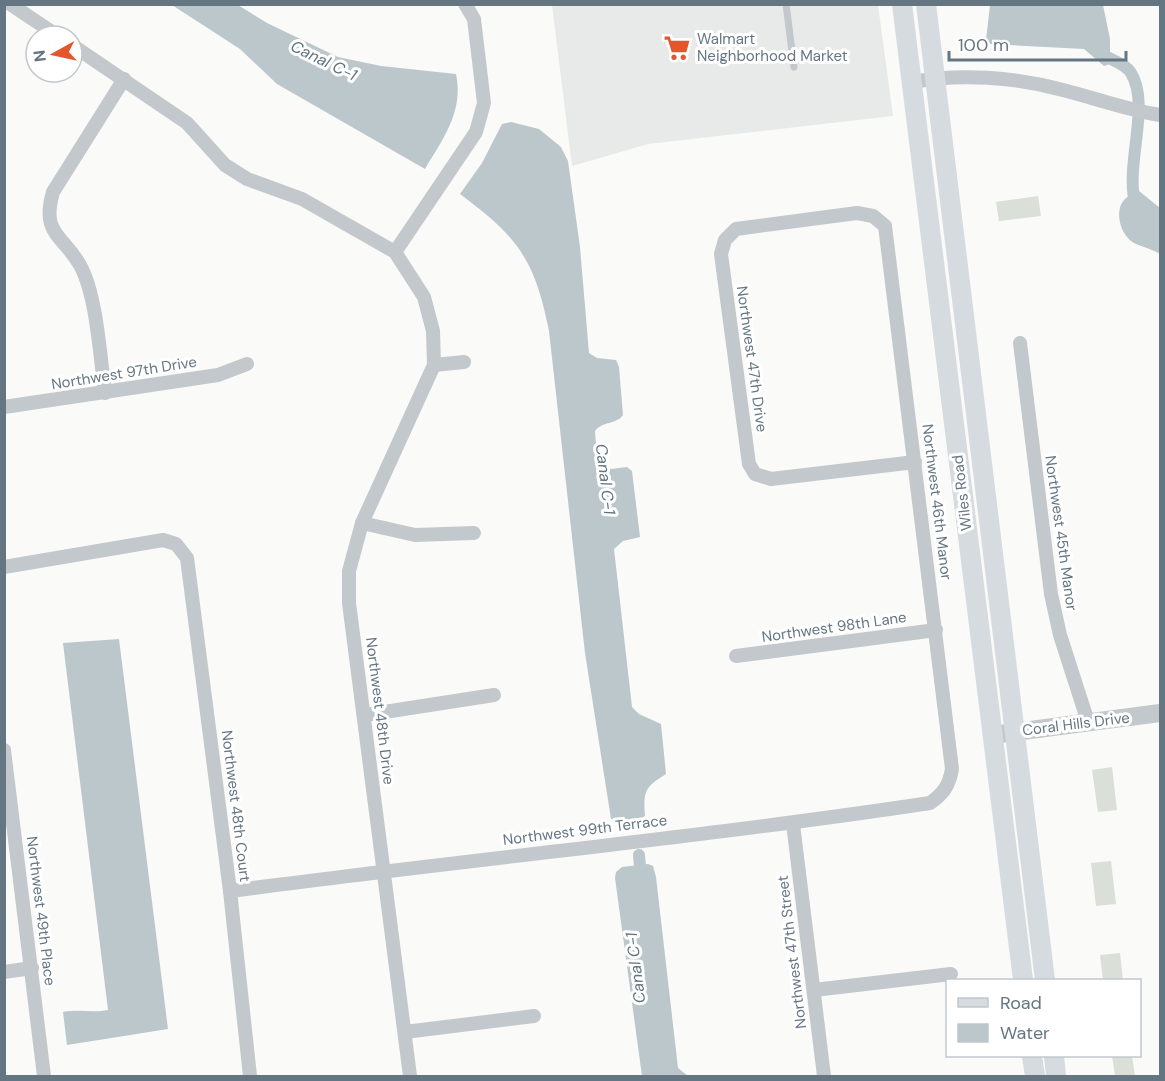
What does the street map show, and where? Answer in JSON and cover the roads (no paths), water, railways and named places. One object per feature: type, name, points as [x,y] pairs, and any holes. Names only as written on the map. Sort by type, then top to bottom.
[{"type":"main road","name":"Wiles Road","points":[[902,4],[1023,979]]},
{"type":"main road","name":"Wiles Road","points":[[926,4],[1045,979]]},
{"type":"main road","points":[[952,406],[975,404]]},
{"type":"main road","points":[[1033,1057],[1035,1077]]},
{"type":"main road","points":[[1054,1057],[1056,1077]]},
{"type":"street","points":[[10,4],[40,24]]},
{"type":"street","points":[[84,53],[187,123],[225,165],[247,179],[302,199],[395,252],[476,132],[484,103],[474,20],[465,4]]},
{"type":"street","points":[[912,82],[936,78],[978,77],[1059,89],[1155,114]]},
{"type":"street","points":[[105,393],[89,289],[80,266],[50,227],[48,210],[53,192],[124,79]]},
{"type":"street","name":"Northwest 47th Drive","points":[[873,216],[857,213],[736,229],[725,240],[721,254],[749,464],[755,474],[771,479],[915,462]]},
{"type":"street","name":"Northwest 46th Manor","points":[[873,216],[885,226],[936,630],[952,769],[950,783],[941,795]]},
{"type":"street","name":"Northwest 48th Drive","points":[[395,252],[424,297],[433,331],[434,365],[362,523],[349,571],[349,603],[410,1077]]},
{"type":"street","name":"Northwest 45th Manor","points":[[1020,343],[1051,594],[1060,635],[1088,722]]},
{"type":"street","points":[[434,365],[464,362]]},
{"type":"street","name":"Northwest 97th Drive","points":[[4,407],[218,375],[247,364]]},
{"type":"street","points":[[362,523],[415,535],[474,533]]},
{"type":"street","name":"Northwest 48th Court","points":[[4,567],[163,540],[176,544],[187,558],[230,891],[250,1077]]},
{"type":"street","name":"Northwest 98th Lane","points":[[736,656],[936,630]]},
{"type":"street","points":[[365,715],[494,695]]},
{"type":"street","name":"Coral Hills Drive","points":[[992,735],[1161,713]]},
{"type":"street","name":"Northwest 49th Place","points":[[4,750],[44,1077]]},
{"type":"street","name":"Northwest 99th Terrace","points":[[230,891],[382,871],[793,824],[930,803],[941,795]]},
{"type":"street","name":"Northwest 47th Street","points":[[793,824],[824,1077]]},
{"type":"street","points":[[4,972],[32,968]]},
{"type":"street","points":[[814,990],[951,974]]},
{"type":"street","points":[[405,1032],[534,1016]]},
{"type":"lane","points":[[786,4],[794,67]]},
{"type":"water","points":[[172,5],[238,5],[267,23],[338,57],[381,66],[456,74],[457,100],[450,124],[439,147],[425,169],[277,84],[240,49]]},
{"type":"water","points":[[990,5],[1103,5],[1110,39],[1110,64],[1104,66],[1084,49],[990,44],[986,40]]},
{"type":"water","points":[[511,122],[539,129],[561,147],[568,161],[580,247],[589,353],[597,358],[616,360],[619,367],[623,415],[595,431],[596,442],[598,453],[606,465],[611,469],[627,467],[632,471],[640,537],[623,541],[614,549],[632,707],[639,714],[661,724],[666,774],[647,790],[644,801],[645,816],[635,823],[611,819],[585,653],[549,331],[544,306],[530,268],[521,252],[496,224],[460,194],[482,163],[502,124]]},
{"type":"water","points":[[1139,191],[1160,208],[1160,254],[1129,239],[1120,222],[1122,203]]},
{"type":"water","points":[[119,639],[168,1029],[67,1045],[63,1012],[108,1010],[63,643]]},
{"type":"water","points":[[648,864],[653,866],[656,877],[678,1068],[688,1076],[642,1076],[615,878],[616,872],[622,867]]},
{"type":"waterway","points":[[1100,53],[1129,70],[1137,87],[1139,103],[1133,176],[1133,193],[1137,208]]},
{"type":"waterway","name":"Canal C-1","points":[[639,855],[641,879]]},
{"type":"place","name":"Walmart Neighborhood Market","points":[[677,48]]}]
